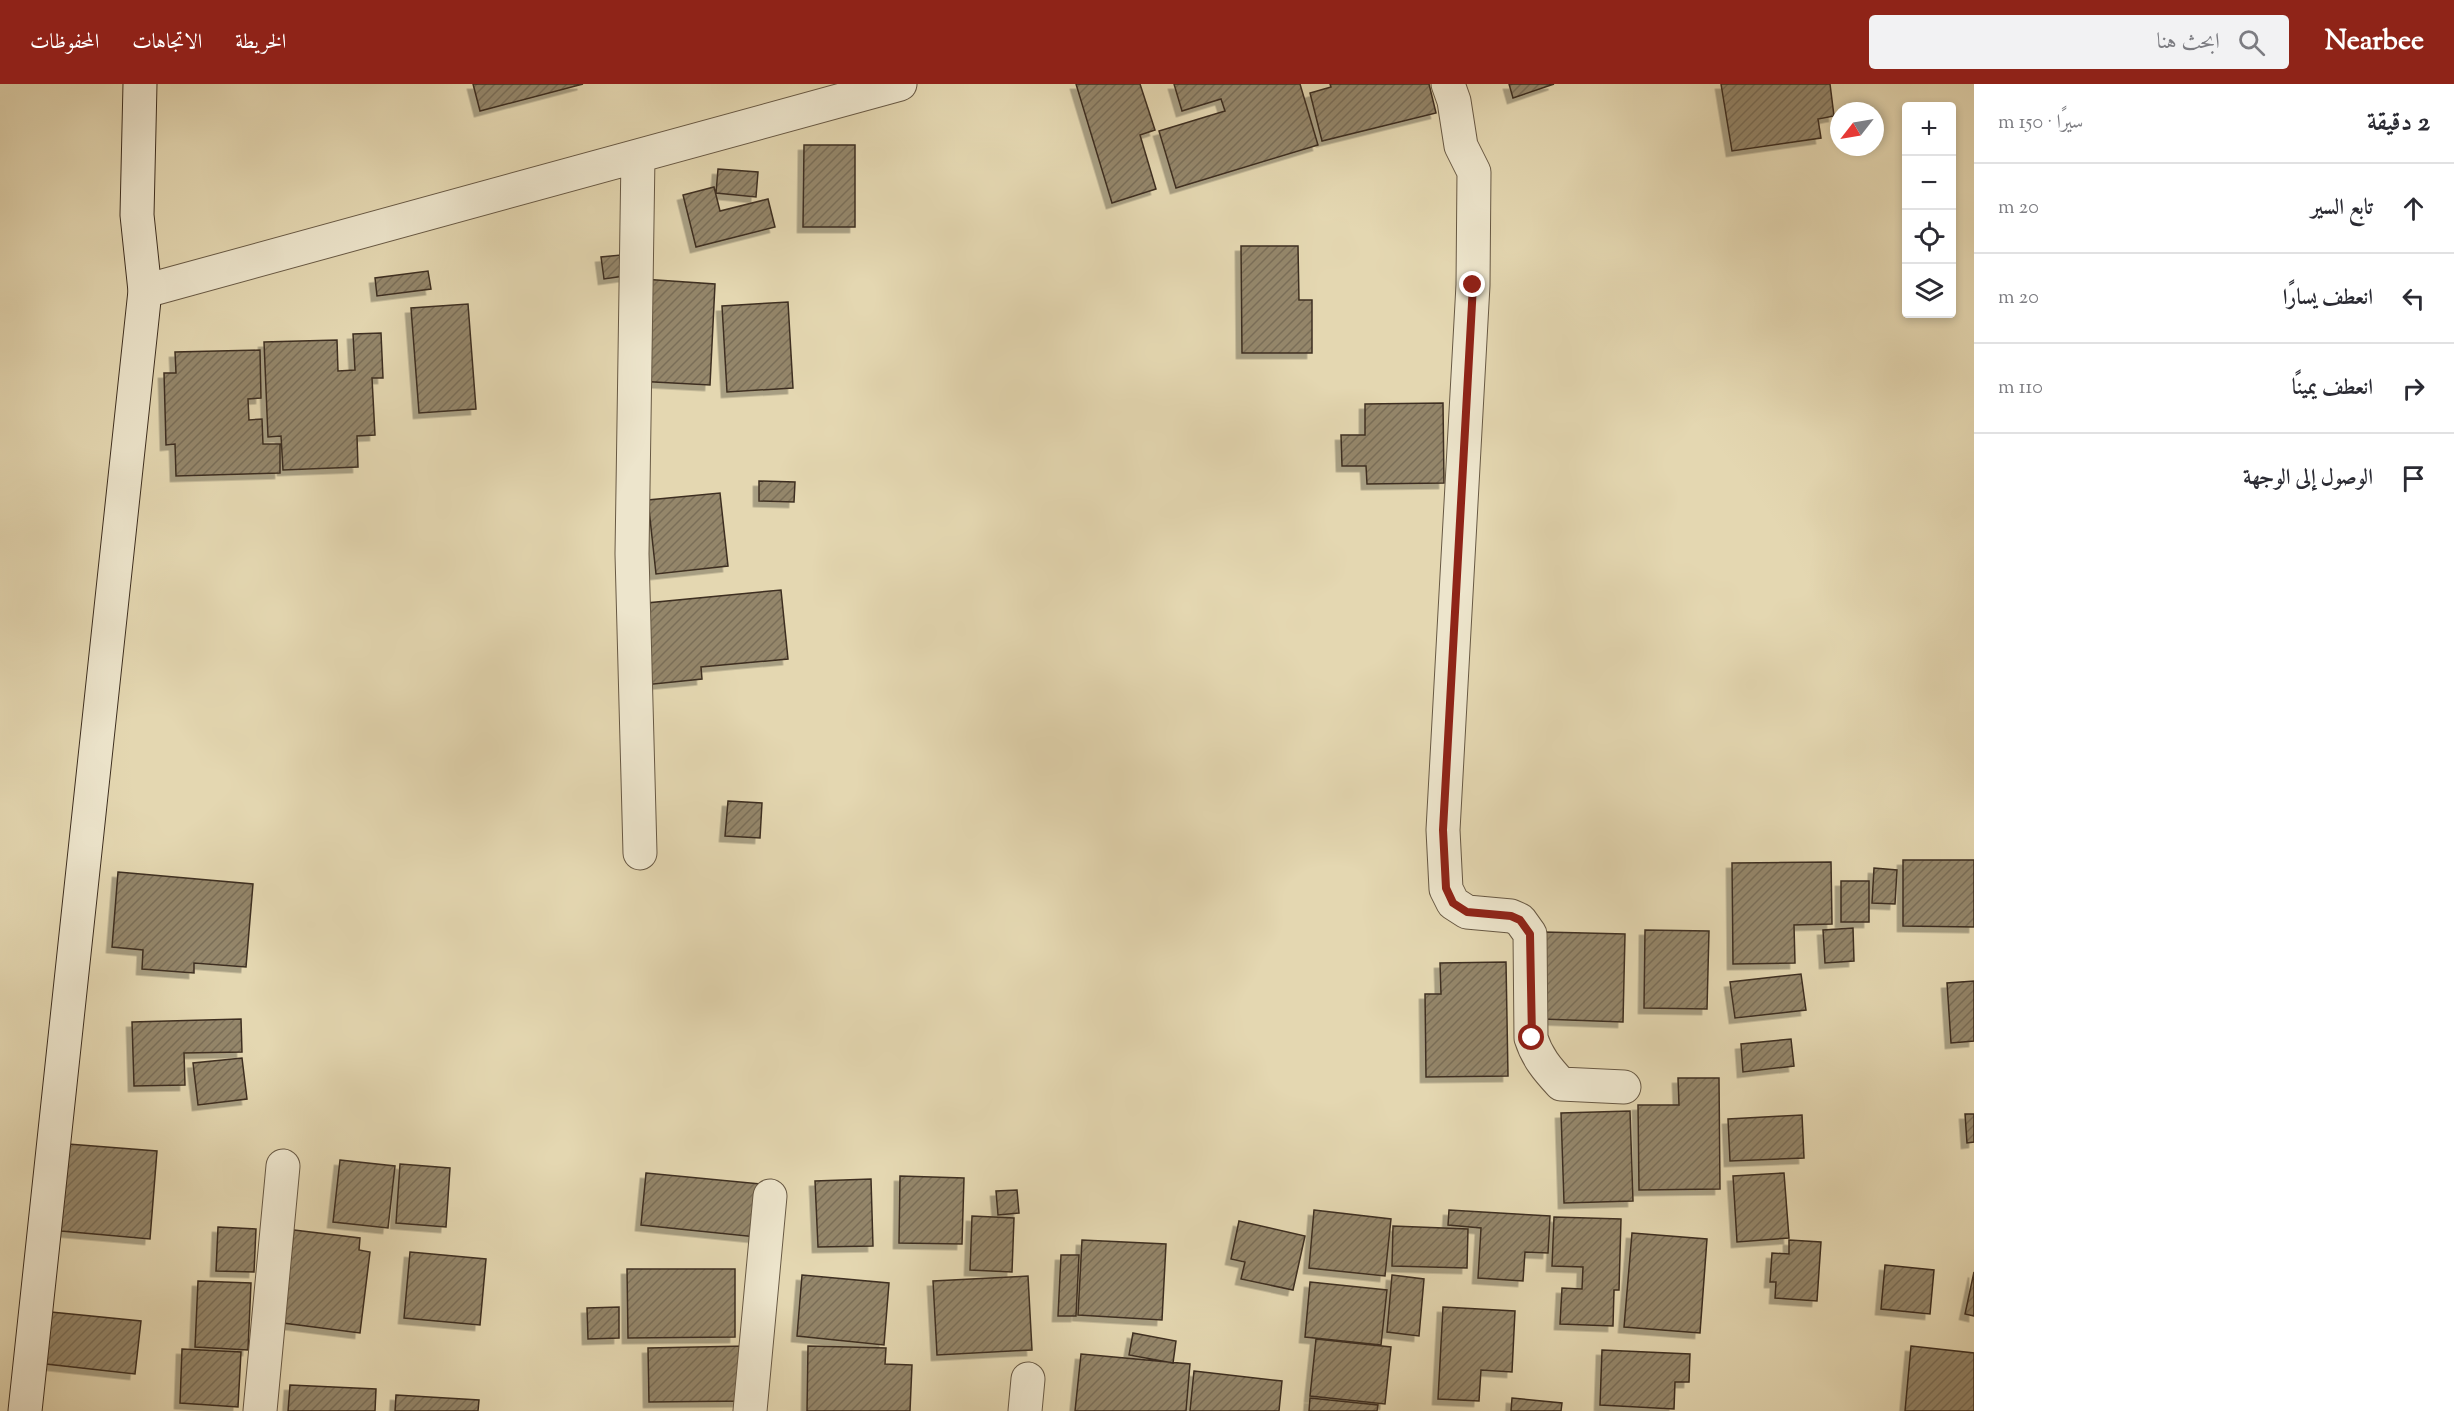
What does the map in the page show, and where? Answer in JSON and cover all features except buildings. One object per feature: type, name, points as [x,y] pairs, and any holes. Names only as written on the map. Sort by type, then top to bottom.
[{"type":"street","points":[[26,1411],[145,291],[137,215],[140,84]]},
{"type":"street","points":[[145,291],[900,84]]},
{"type":"street","points":[[1448,84],[1454,101],[1461,146],[1474,172],[1473,285],[1443,830],[1446,888],[1453,903],[1467,912],[1511,916],[1520,920],[1530,934],[1532,1038],[1536,1054],[1549,1072],[1560,1084],[1624,1087]]},
{"type":"street","points":[[638,156],[632,554],[640,853]]},
{"type":"street","points":[[260,1411],[284,1166]]},
{"type":"street","points":[[750,1411],[770,1196]]},
{"type":"street","points":[[1025,1411],[1028,1379]]},
{"type":"route","points":[[1473,285],[1443,830],[1446,888],[1453,903],[1467,912],[1511,916],[1520,920],[1530,934],[1532,1038]]}]
